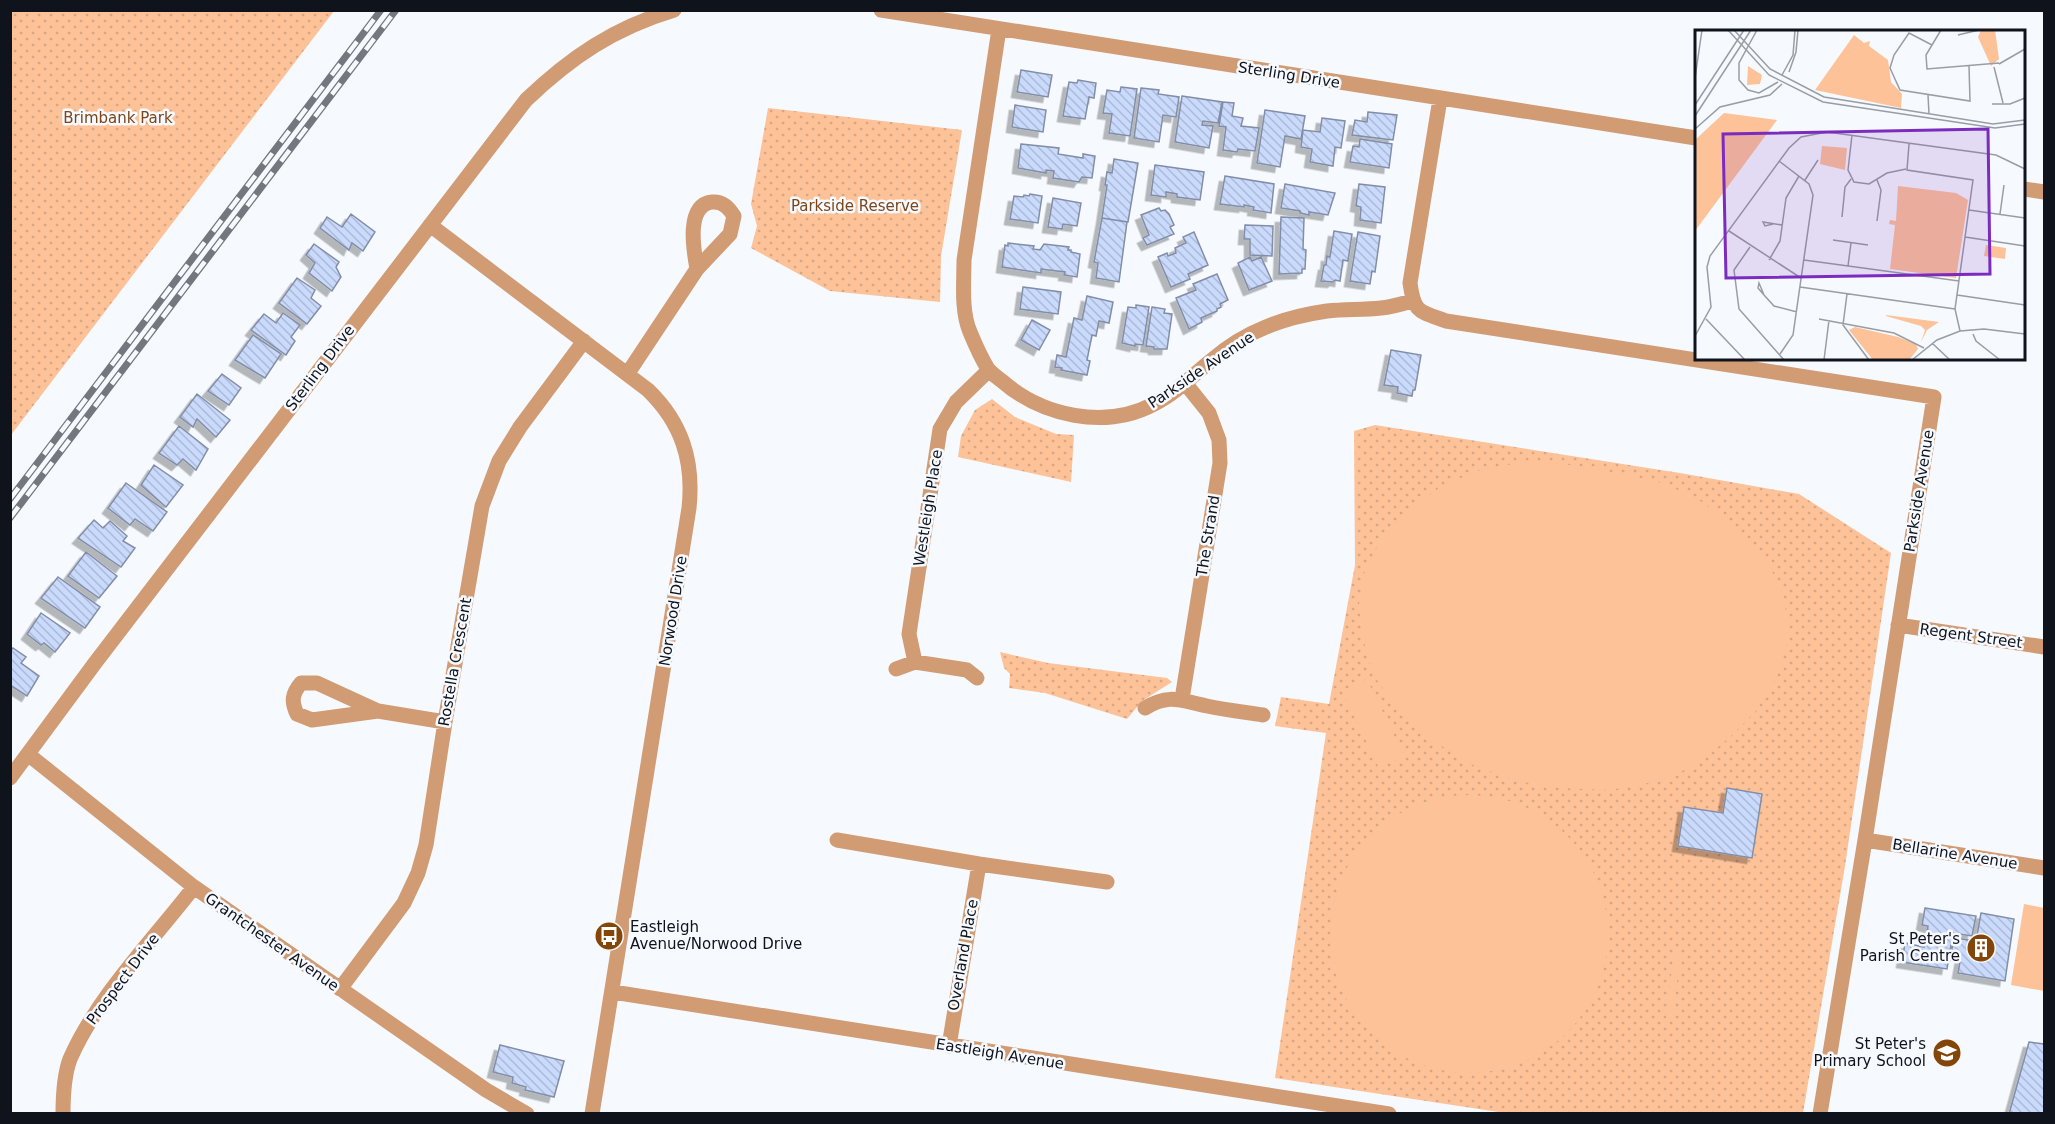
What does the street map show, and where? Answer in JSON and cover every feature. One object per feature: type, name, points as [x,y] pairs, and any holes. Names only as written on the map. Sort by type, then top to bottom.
[{"type":"street","name":"Sterling Drive","points":[[10,778],[510,118],[547,80],[586,50],[633,25],[674,10]]},
{"type":"street","name":"Sterling Drive","points":[[881,10],[1695,138]]},
{"type":"street","name":"Parkside Avenue","points":[[999,29],[964,260],[964,297],[969,330],[989,370],[1012,391],[1039,406],[1066,415],[1099,417],[1128,414],[1154,405],[1238,340],[1266,327],[1297,316],[1328,311],[1383,308],[1412,301],[1420,311],[1446,321],[1695,360]]},
{"type":"street","points":[[1412,301],[1410,283],[1440,99]]},
{"type":"street","points":[[2025,189],[2044,192]]},
{"type":"street","name":"Norwood Drive","points":[[430,225],[628,373],[661,402],[682,436],[690,473],[691,493],[592,1113]]},
{"type":"street","points":[[628,373],[698,268]]},
{"type":"street","name":"Rostella Crescent","points":[[340,989],[404,903],[418,873],[426,845],[482,506],[499,461],[520,427],[584,340]]},
{"type":"street","name":"Parkside Avenue","points":[[1696,360],[1934,397],[1820,1113]]},
{"type":"street","name":"Westleigh Place","points":[[915,662],[909,634],[940,429],[956,402],[989,370]]},
{"type":"street","name":"The Strand","points":[[1182,699],[1220,463],[1219,440],[1209,413],[1185,383]]},
{"type":"street","name":"Regent Street","points":[[1898,626],[2044,647]]},
{"type":"street","points":[[896,669],[915,662],[967,670],[977,678]]},
{"type":"street","points":[[378,711],[312,720],[297,714],[292,704],[294,692],[301,683],[316,683],[378,711],[445,722]]},
{"type":"street","points":[[1145,708],[1157,701],[1182,699],[1205,706],[1263,715]]},
{"type":"street","name":"Grantchester Avenue","points":[[28,755],[194,887],[486,1090],[527,1113]]},
{"type":"street","points":[[837,840],[979,864],[1107,882]]},
{"type":"street","name":"Bellarine Avenue","points":[[1865,840],[2044,868]]},
{"type":"street","name":"Overland Place","points":[[949,1046],[979,864]]},
{"type":"street","name":"Prospect Drive","points":[[63,1113],[63,1094],[69,1061],[88,1025],[111,992],[194,887]]},
{"type":"street","name":"Eastleigh Avenue","points":[[612,992],[1389,1113]]},
{"type":"green space","name":"Brimbank Park","points":[[10,11],[334,11],[11,435]]},
{"type":"green space","name":"Parkside Reserve","points":[[768,108],[962,130],[941,256],[940,302],[830,291],[751,248],[757,226],[751,204]]},
{"type":"green space","points":[[992,399],[1015,417],[1056,434],[1074,435],[1071,482],[958,457],[961,436],[975,410]]},
{"type":"green space","points":[[1375,425],[1799,494],[1891,553],[1845,866],[1803,1113],[1505,1113],[1275,1078],[1326,733],[1275,726],[1281,697],[1329,704],[1355,565],[1354,431]]},
{"type":"green space","points":[[1523,462],[1571,465],[1666,484],[1702,502],[1739,532],[1767,561],[1784,596],[1789,635],[1777,677],[1755,712],[1729,738],[1696,765],[1659,781],[1610,790],[1560,788],[1517,781],[1473,765],[1433,741],[1400,712],[1374,676],[1363,639],[1359,604],[1364,574],[1380,541],[1407,511],[1439,488],[1476,471]]},
{"type":"green space","points":[[1000,652],[1048,663],[1167,678],[1172,682],[1142,701],[1127,719],[1045,693],[1009,688],[1010,674],[1004,668]]},
{"type":"green space","points":[[1367,679],[1404,756],[1379,768],[1342,691]]},
{"type":"green space","points":[[1469,795],[1496,798],[1522,806],[1546,819],[1567,836],[1584,857],[1597,881],[1605,907],[1608,934],[1605,961],[1597,987],[1584,1011],[1567,1032],[1546,1049],[1522,1062],[1496,1070],[1469,1073],[1442,1070],[1416,1062],[1392,1049],[1371,1032],[1354,1011],[1341,987],[1333,961],[1330,934],[1333,907],[1341,881],[1354,857],[1371,836],[1392,819],[1416,806],[1442,798]]},
{"type":"green space","points":[[2024,904],[2044,908],[2044,991],[2011,985]]},
{"type":"green space","points":[[1674,951],[1681,952],[1672,1019],[1666,1018]]},
{"type":"building","points":[[1021,70],[1052,75],[1048,97],[1017,92]]},
{"type":"building","points":[[1078,80],[1096,83],[1094,98],[1089,97],[1085,119],[1063,116],[1069,82],[1077,83]]},
{"type":"building","points":[[1121,87],[1137,89],[1130,136],[1109,133],[1112,114],[1103,113],[1107,90],[1120,92]]},
{"type":"building","points":[[1141,88],[1159,90],[1158,94],[1179,97],[1176,117],[1163,115],[1159,142],[1134,138]]},
{"type":"building","points":[[1182,96],[1222,102],[1218,123],[1203,121],[1202,125],[1213,126],[1209,148],[1175,142]]},
{"type":"building","points":[[1223,102],[1234,103],[1232,116],[1243,118],[1241,126],[1259,128],[1255,151],[1223,150],[1226,127],[1219,126]]},
{"type":"building","points":[[1015,105],[1046,110],[1043,132],[1012,127]]},
{"type":"building","points":[[1265,110],[1305,116],[1301,139],[1285,136],[1280,167],[1257,163]]},
{"type":"building","points":[[1368,112],[1397,115],[1393,140],[1352,135],[1355,120],[1367,122]]},
{"type":"building","points":[[1322,118],[1345,121],[1341,148],[1335,147],[1333,166],[1310,162],[1312,149],[1301,147],[1303,130],[1320,132]]},
{"type":"building","points":[[1360,139],[1392,144],[1389,168],[1350,162],[1353,146],[1359,147]]},
{"type":"building","points":[[1021,144],[1059,148],[1058,154],[1083,158],[1083,154],[1095,156],[1092,178],[1082,177],[1079,182],[1053,178],[1054,171],[1046,170],[1046,173],[1018,168]]},
{"type":"building","points":[[1114,159],[1138,163],[1128,222],[1102,218],[1107,172],[1112,173]]},
{"type":"building","points":[[1155,165],[1204,172],[1200,200],[1177,197],[1177,194],[1166,192],[1166,197],[1151,195]]},
{"type":"building","points":[[1225,176],[1274,184],[1271,213],[1253,210],[1254,207],[1244,205],[1244,207],[1220,204]]},
{"type":"building","points":[[1285,184],[1335,193],[1328,215],[1309,212],[1309,215],[1281,208]]},
{"type":"building","points":[[1359,184],[1385,187],[1381,223],[1360,220],[1361,207],[1356,206]]},
{"type":"building","points":[[1030,194],[1042,196],[1038,223],[1010,219],[1014,196],[1023,197]]},
{"type":"building","points":[[1053,198],[1081,203],[1077,226],[1063,224],[1062,229],[1048,227]]},
{"type":"building","points":[[1159,208],[1169,214],[1174,225],[1170,227],[1174,234],[1147,245],[1143,238],[1149,235],[1141,215]]},
{"type":"building","points":[[351,214],[375,232],[363,251],[352,243],[349,250],[320,228],[327,217],[342,227]]},
{"type":"building","points":[[1281,217],[1304,218],[1303,249],[1306,250],[1305,269],[1302,269],[1302,273],[1279,274]]},
{"type":"building","points":[[1102,218],[1127,222],[1119,282],[1096,278],[1098,263],[1094,262]]},
{"type":"building","points":[[1245,225],[1273,226],[1272,256],[1250,255],[1250,239],[1244,239]]},
{"type":"building","points":[[1334,231],[1352,234],[1348,261],[1343,260],[1340,281],[1321,281],[1327,256],[1330,257]]},
{"type":"building","points":[[1194,232],[1208,265],[1188,274],[1190,279],[1171,287],[1158,257],[1167,253],[1168,256],[1176,253],[1175,248],[1186,243],[1183,237]]},
{"type":"building","points":[[1358,232],[1380,236],[1375,272],[1372,271],[1370,284],[1350,281]]},
{"type":"building","points":[[1008,243],[1034,246],[1033,249],[1040,250],[1044,244],[1069,247],[1068,250],[1071,252],[1080,254],[1077,277],[1064,275],[1065,272],[1041,269],[1041,273],[1002,267],[1005,245],[1008,246]]},
{"type":"building","points":[[314,244],[339,262],[336,267],[341,277],[332,291],[309,273],[315,263],[306,255]]},
{"type":"building","points":[[1250,257],[1252,261],[1261,257],[1272,281],[1249,290],[1238,263]]},
{"type":"building","points":[[1217,274],[1228,300],[1220,304],[1221,307],[1217,311],[1201,318],[1202,322],[1189,329],[1176,298],[1196,290],[1193,284]]},
{"type":"building","points":[[297,278],[315,290],[311,298],[321,306],[307,324],[279,303]]},
{"type":"building","points":[[1023,287],[1061,292],[1058,314],[1020,309]]},
{"type":"building","points":[[1087,296],[1113,302],[1109,323],[1099,321],[1096,336],[1092,335],[1087,360],[1090,361],[1087,375],[1055,367],[1057,355],[1066,357],[1074,318],[1082,320]]},
{"type":"building","points":[[1136,305],[1149,307],[1143,345],[1135,344],[1135,346],[1122,343],[1128,307],[1136,308]]},
{"type":"building","points":[[1152,307],[1165,309],[1164,313],[1172,314],[1167,349],[1154,349],[1154,347],[1146,346]]},
{"type":"building","points":[[283,313],[300,325],[291,337],[295,341],[286,355],[251,330],[264,314],[276,323]]},
{"type":"building","points":[[1032,320],[1050,330],[1039,350],[1021,340]]},
{"type":"building","points":[[253,335],[281,354],[265,378],[235,360]]},
{"type":"building","points":[[1391,350],[1421,355],[1412,396],[1397,393],[1398,387],[1384,385]]},
{"type":"building","points":[[222,374],[241,388],[229,405],[208,391]]},
{"type":"building","points":[[197,394],[230,420],[216,437],[197,419],[193,427],[180,417]]},
{"type":"building","points":[[179,426],[208,449],[196,470],[183,459],[177,465],[159,453]]},
{"type":"building","points":[[154,465],[183,485],[166,507],[141,485]]},
{"type":"building","points":[[126,483],[167,512],[153,531],[135,519],[130,525],[108,508]]},
{"type":"building","points":[[94,520],[103,528],[110,521],[127,536],[123,541],[135,548],[121,567],[78,538]]},
{"type":"building","points":[[86,552],[117,576],[99,598],[68,576]]},
{"type":"building","points":[[58,577],[100,607],[85,628],[41,598]]},
{"type":"building","points":[[41,613],[70,633],[55,652],[27,634]]},
{"type":"building","points":[[13,648],[26,657],[21,663],[39,676],[27,696],[10,685],[10,651]]},
{"type":"building","points":[[1727,788],[1762,794],[1752,858],[1678,846],[1684,807],[1723,813]]},
{"type":"building","points":[[1925,908],[1976,916],[1972,936],[1953,933],[1947,969],[1902,962],[1905,943],[1924,947],[1928,926],[1922,925]]},
{"type":"building","name":"St Peter's Parish Centre","points":[[1981,913],[2014,919],[2005,981],[1958,973],[1961,956],[1951,954],[1954,938],[1976,941]]},
{"type":"building","points":[[2029,1042],[2044,1044],[2044,1114],[2009,1114]]},
{"type":"building","points":[[500,1045],[564,1061],[554,1097],[525,1090],[526,1087],[512,1083],[513,1077],[493,1072]]},
{"type":"railway","points":[[10,499],[381,10]]},
{"type":"railway","points":[[10,518],[396,10]]},
{"type":"place","name":"Eastleigh Avenue/Norwood Drive","points":[[609,936]]},
{"type":"place","name":"St Peter's Parish Centre","points":[[1981,948]]},
{"type":"place","name":"St Peter's Primary School","points":[[1947,1053]]}]
